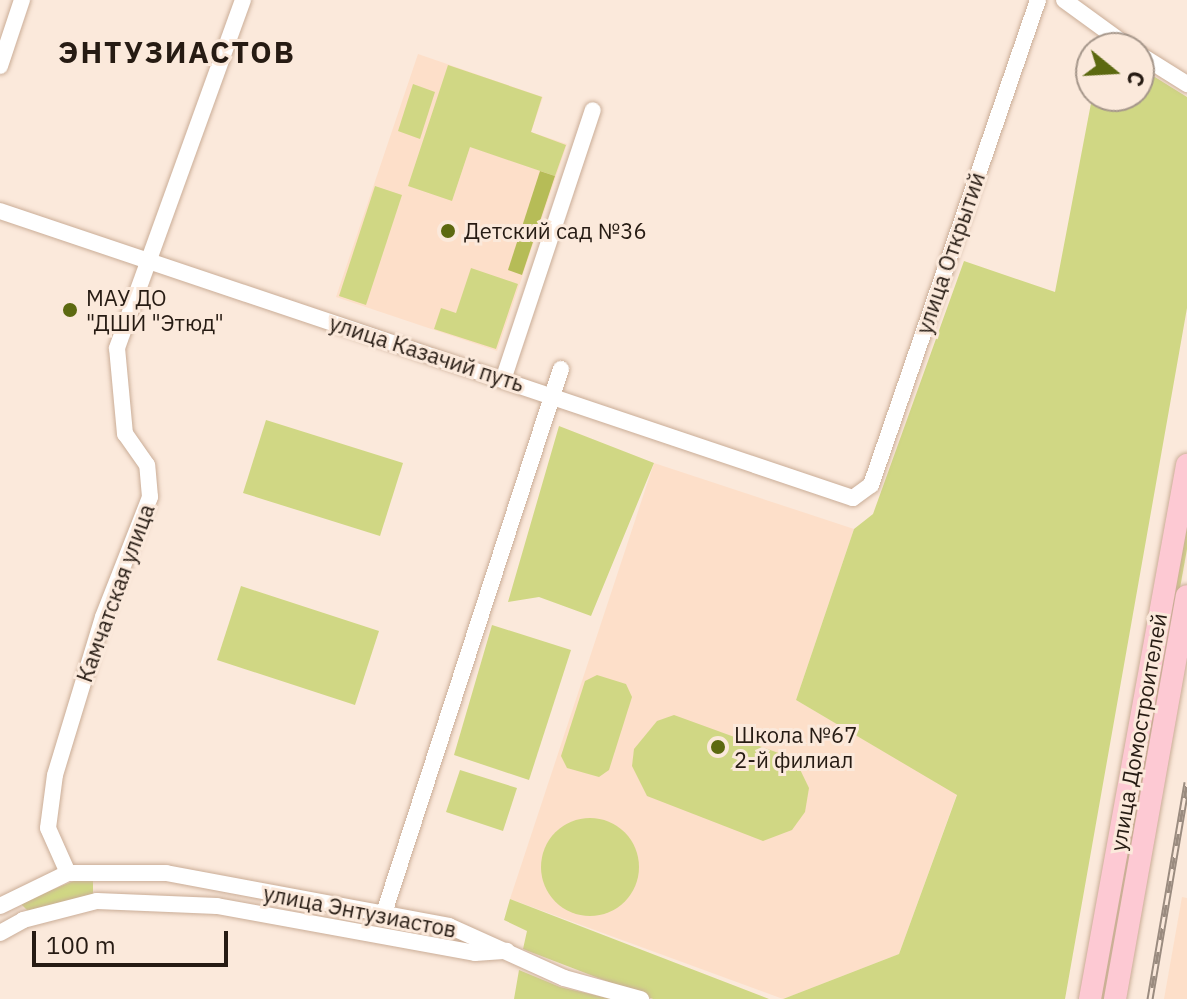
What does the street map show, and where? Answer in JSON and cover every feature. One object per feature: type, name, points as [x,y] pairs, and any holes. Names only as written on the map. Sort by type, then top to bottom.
[{"type":"main road","name":"улица Домостроителей","points":[[1090,999],[1187,465]]},
{"type":"main road","name":"улица Домостроителей","points":[[1115,999],[1187,596]]},
{"type":"street","points":[[0,66],[22,0]]},
{"type":"street","name":"Камчатская улица","points":[[68,873],[48,828],[55,775],[103,617],[150,497],[147,465],[125,434],[115,369],[148,261],[243,0]]},
{"type":"street","name":"улица Открытий","points":[[853,498],[871,485],[1038,0]]},
{"type":"street","points":[[1064,0],[1108,32]]},
{"type":"street","points":[[1155,64],[1187,84]]},
{"type":"street","points":[[504,377],[593,110]]},
{"type":"street","name":"улица Казачий путь","points":[[0,211],[553,393],[853,498]]},
{"type":"street","points":[[384,913],[561,369]]},
{"type":"street","points":[[0,906],[68,873]]},
{"type":"street","name":"улица Энтузиастов","points":[[68,873],[166,873],[449,926],[564,978],[641,999]]},
{"type":"street","points":[[0,933],[23,920],[97,901],[217,906],[475,953],[507,951]]},
{"type":"shaded area","name":"Детский сад №36","points":[[418,54],[543,97],[531,132],[567,144],[497,351],[336,297]]},
{"type":"shaded area","name":"Школа №67 2-й филиал","points":[[654,463],[854,529],[796,700],[957,794],[899,954],[783,999],[510,899]]},
{"type":"shaded area","points":[[1182,897],[1187,898],[1187,999],[1164,999]]},
{"type":"green space","points":[[448,65],[542,97],[531,132],[566,145],[555,176],[470,147],[452,201],[408,186]]},
{"type":"green space","points":[[1155,77],[1187,97],[1187,308],[1065,999],[783,999],[899,954],[957,795],[796,700],[854,529],[873,514],[964,261],[1055,292],[1089,112],[1155,112]]},
{"type":"green space","points":[[413,84],[435,92],[420,139],[398,131]]},
{"type":"green space","points":[[540,171],[555,176],[522,275],[508,270]]},
{"type":"green space","points":[[375,186],[402,195],[366,305],[339,296]]},
{"type":"green space","points":[[471,268],[518,284],[496,349],[434,329],[441,308],[456,313]]},
{"type":"green space","points":[[266,420],[403,463],[380,536],[243,493]]},
{"type":"green space","points":[[559,426],[654,463],[591,616],[539,597],[508,602]]},
{"type":"green space","points":[[1187,509],[1187,549],[1106,999],[1098,999]]},
{"type":"green space","points":[[241,586],[379,631],[355,705],[217,660]]},
{"type":"green space","points":[[492,625],[571,650],[529,780],[454,755]]},
{"type":"green space","points":[[597,675],[626,684],[632,697],[609,770],[599,777],[567,768],[561,756],[585,681]]},
{"type":"green space","points":[[674,715],[795,759],[809,788],[805,812],[792,830],[763,841],[647,796],[632,766],[634,749],[657,721]]},
{"type":"green space","points":[[460,770],[517,788],[503,831],[446,812]]},
{"type":"green space","points":[[590,818],[609,822],[625,832],[635,848],[639,867],[635,886],[625,902],[609,912],[590,916],[571,912],[555,902],[545,886],[541,867],[545,848],[555,832],[571,822]]},
{"type":"green space","points":[[93,873],[93,894],[29,912],[20,903]]},
{"type":"green space","points":[[510,899],[769,999],[653,999],[523,949],[527,931],[504,920]]},
{"type":"green space","points":[[519,970],[560,987],[611,999],[514,999]]},
{"type":"railway","points":[[1150,999],[1187,782]]},
{"type":"place","name":"Детский сад №36","points":[[448,231]]},
{"type":"place","name":"МАУ ДО \"ДШИ \"Этюд\"","points":[[70,310]]},
{"type":"place","name":"Школа №67 2-й филиал","points":[[718,747]]},
{"type":"district","name":"ЭНТУЗИАСТОВ","points":[[177,52]]}]
